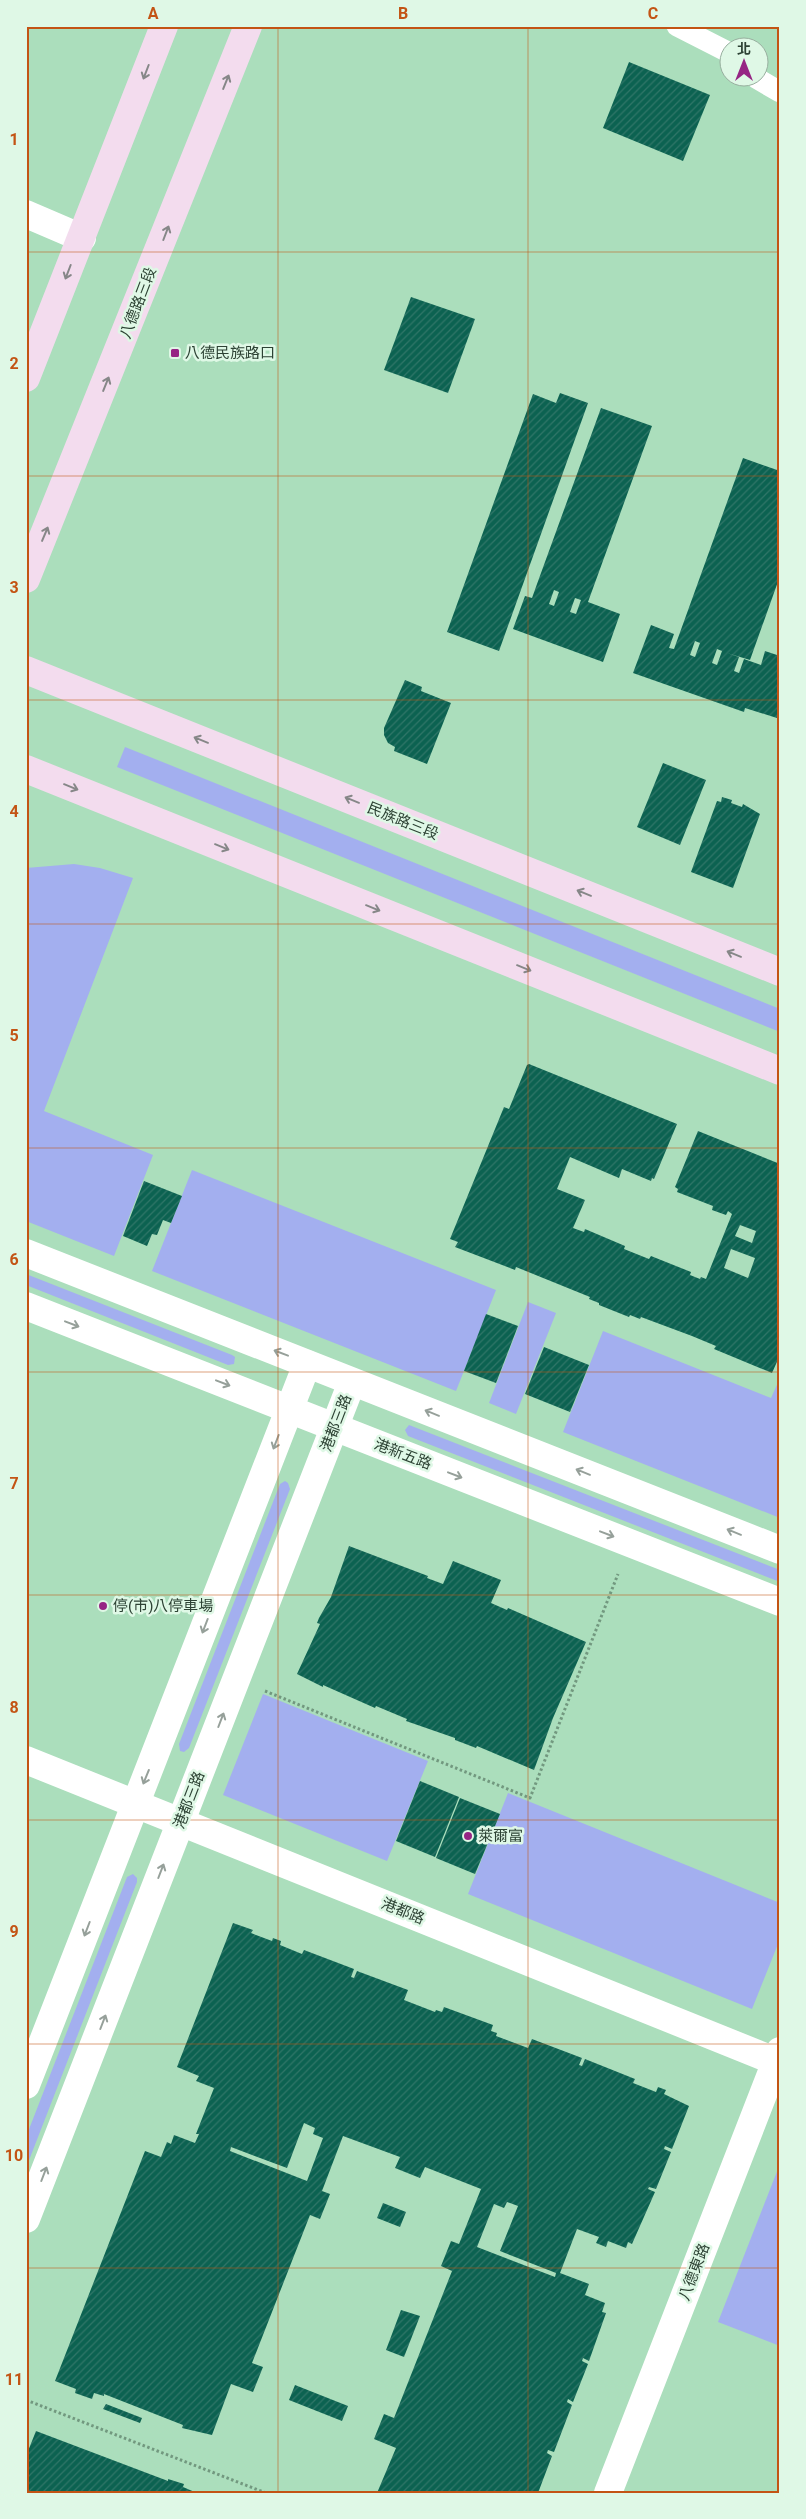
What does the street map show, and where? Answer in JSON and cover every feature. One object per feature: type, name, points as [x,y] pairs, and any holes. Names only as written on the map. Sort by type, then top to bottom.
[{"type":"street","points":[[26,378],[164,26]]},
{"type":"street","name":"八德路三段","points":[[26,579],[248,26]]},
{"type":"street","points":[[26,214],[82,238]]},
{"type":"street","name":"民族路三段","points":[[26,670],[780,972]]},
{"type":"street","points":[[26,769],[780,1071]]},
{"type":"street","points":[[26,1253],[780,1550]]},
{"type":"street","name":"港新五路","points":[[26,1306],[780,1602]]},
{"type":"street","points":[[26,2085],[307,1364]]},
{"type":"street","name":"港都三路","points":[[26,2219],[352,1382]]},
{"type":"street","name":"港都路","points":[[26,1760],[778,2058]]},
{"type":"street","name":"八德東路","points":[[608,2493],[778,2058]]},
{"type":"lane","points":[[677,26],[718,47]]},
{"type":"lane","points":[[768,85],[780,92]]},
{"type":"path","points":[[259,1688],[530,1798],[621,1566]]},
{"type":"path","points":[[26,2400],[266,2493]]},
{"type":"shaded area","points":[[125,747],[780,1009],[780,1032],[117,767]]},
{"type":"shaded area","points":[[74,864],[100,868],[133,878],[44,1111],[153,1155],[114,1256],[26,1221],[26,868]]},
{"type":"shaded area","points":[[192,1170],[496,1290],[456,1391],[152,1271]]},
{"type":"shaded area","points":[[26,1274],[232,1355],[235,1357],[234,1364],[228,1365],[26,1285]]},
{"type":"shaded area","points":[[528,1302],[556,1313],[516,1414],[489,1403]]},
{"type":"shaded area","points":[[603,1331],[771,1398],[780,1378],[780,1518],[563,1432]]},
{"type":"shaded area","points":[[409,1425],[780,1570],[780,1582],[408,1436],[405,1430]]},
{"type":"shaded area","points":[[285,1481],[290,1489],[189,1748],[184,1752],[180,1751],[179,1744],[280,1484]]},
{"type":"shaded area","points":[[263,1694],[428,1761],[387,1861],[223,1795]]},
{"type":"shaded area","points":[[508,1793],[780,1903],[780,1939],[752,2009],[468,1894]]},
{"type":"shaded area","points":[[133,1874],[137,1878],[137,1882],[26,2168],[26,2137],[127,1877]]},
{"type":"shaded area","points":[[780,2164],[780,2346],[718,2322]]},
{"type":"building","points":[[629,62],[710,95],[683,161],[603,128]]},
{"type":"building","points":[[411,297],[475,319],[448,393],[384,370]]},
{"type":"building","points":[[560,393],[588,403],[499,651],[447,632],[533,394],[556,403]]},
{"type":"building","points":[[601,408],[652,426],[588,602],[620,614],[603,662],[513,629],[525,596],[532,598]],"holes":[[[554,590],[559,592],[554,606],[549,604]],[[575,598],[581,600],[576,614],[570,612]]]},
{"type":"building","points":[[743,458],[780,471],[780,576],[750,660],[727,653],[739,657],[734,671],[739,673],[744,659],[761,665],[765,651],[780,656],[780,719],[745,708],[744,712],[633,673],[651,625],[674,634],[669,648],[674,649]],"holes":[[[695,641],[700,643],[695,657],[690,655]],[[717,649],[722,651],[717,665],[712,663]]]},
{"type":"building","points":[[405,680],[422,687],[421,691],[451,703],[427,764],[394,751],[395,747],[388,743],[384,735],[384,728]]},
{"type":"building","points":[[663,763],[706,780],[680,845],[637,827]]},
{"type":"building","points":[[722,797],[732,800],[731,803],[742,807],[743,804],[760,814],[733,888],[691,872],[717,801],[721,802]]},
{"type":"building","points":[[529,1064],[677,1124],[654,1179],[652,1178],[651,1181],[622,1169],[619,1178],[570,1157],[557,1189],[585,1200],[573,1228],[584,1232],[585,1229],[625,1246],[624,1249],[649,1259],[651,1256],[691,1272],[690,1275],[700,1279],[701,1277],[706,1279],[732,1214],[728,1211],[726,1215],[712,1210],[713,1206],[677,1192],[678,1189],[675,1187],[698,1131],[780,1164],[780,1355],[772,1373],[714,1349],[716,1346],[692,1336],[641,1317],[640,1319],[630,1315],[629,1317],[599,1305],[599,1303],[589,1299],[590,1297],[516,1267],[515,1270],[455,1247],[458,1242],[450,1239],[504,1107],[509,1109]],"holes":[[[740,1225],[756,1231],[752,1243],[735,1236]],[[731,1249],[755,1258],[748,1278],[724,1268]]]},
{"type":"building","points":[[144,1181],[182,1196],[171,1223],[163,1220],[157,1235],[152,1234],[147,1246],[123,1236]]},
{"type":"building","points":[[486,1314],[518,1326],[496,1383],[464,1371]]},
{"type":"building","points":[[544,1347],[589,1365],[570,1412],[525,1394]]},
{"type":"building","points":[[349,1546],[428,1576],[427,1578],[443,1584],[453,1561],[501,1580],[491,1603],[507,1610],[508,1608],[586,1642],[553,1718],[534,1770],[477,1746],[476,1748],[455,1740],[455,1738],[406,1721],[407,1719],[376,1706],[375,1708],[323,1685],[323,1687],[297,1674],[320,1624],[317,1623],[319,1618],[331,1597]]},
{"type":"building","points":[[420,1781],[459,1797],[435,1857],[396,1841]]},
{"type":"building","name":"萊爾富","points":[[460,1798],[500,1814],[475,1874],[436,1858]]},
{"type":"building","points":[[233,1923],[253,1930],[251,1933],[272,1941],[273,1938],[281,1941],[280,1945],[302,1954],[304,1950],[354,1969],[351,1977],[354,1978],[357,1971],[408,1990],[404,2000],[435,2012],[436,2010],[442,2012],[444,2007],[493,2025],[491,2031],[497,2033],[496,2036],[528,2048],[532,2039],[582,2058],[579,2065],[582,2066],[585,2059],[635,2079],[633,2083],[656,2092],[658,2087],[666,2090],[664,2094],[689,2106],[672,2149],[665,2146],[664,2149],[671,2152],[656,2189],[649,2187],[648,2189],[655,2192],[632,2244],[628,2242],[626,2248],[608,2241],[606,2247],[596,2243],[599,2237],[577,2229],[560,2273],[589,2284],[585,2295],[605,2303],[602,2312],[606,2313],[589,2361],[583,2358],[582,2361],[588,2364],[573,2402],[568,2399],[567,2402],[572,2405],[554,2452],[548,2450],[547,2453],[552,2456],[538,2493],[377,2493],[396,2448],[374,2439],[384,2414],[394,2418],[452,2271],[441,2266],[451,2241],[459,2244],[481,2189],[425,2167],[420,2178],[395,2168],[400,2157],[343,2136],[322,2191],[330,2194],[320,2219],[310,2215],[252,2363],[263,2367],[253,2392],[231,2384],[212,2435],[182,2428],[183,2425],[104,2394],[104,2396],[94,2393],[92,2399],[75,2393],[76,2389],[55,2381],[145,2151],[161,2157],[167,2142],[171,2144],[174,2135],[195,2143],[199,2134],[196,2134],[214,2088],[196,2081],[199,2076],[177,2067]],"holes":[[[304,2123],[315,2128],[313,2134],[323,2138],[307,2181],[230,2151],[231,2147],[287,2168]],[[507,2202],[518,2206],[500,2251],[556,2273],[555,2277],[477,2247],[494,2204],[504,2208]]]},
{"type":"building","points":[[383,2203],[406,2212],[400,2227],[377,2218]]},
{"type":"building","points":[[401,2310],[420,2316],[404,2357],[386,2350]]},
{"type":"building","points":[[295,2385],[348,2406],[342,2421],[289,2400]]},
{"type":"building","points":[[106,2404],[142,2418],[140,2423],[103,2409]]},
{"type":"building","points":[[36,2431],[168,2481],[168,2479],[184,2484],[183,2487],[197,2493],[26,2493],[26,2456]]},
{"type":"place","name":"八德民族路口","points":[[175,353]]},
{"type":"place","name":"停(市)八停車場","points":[[103,1606]]},
{"type":"place","name":"萊爾富","points":[[468,1836]]}]
